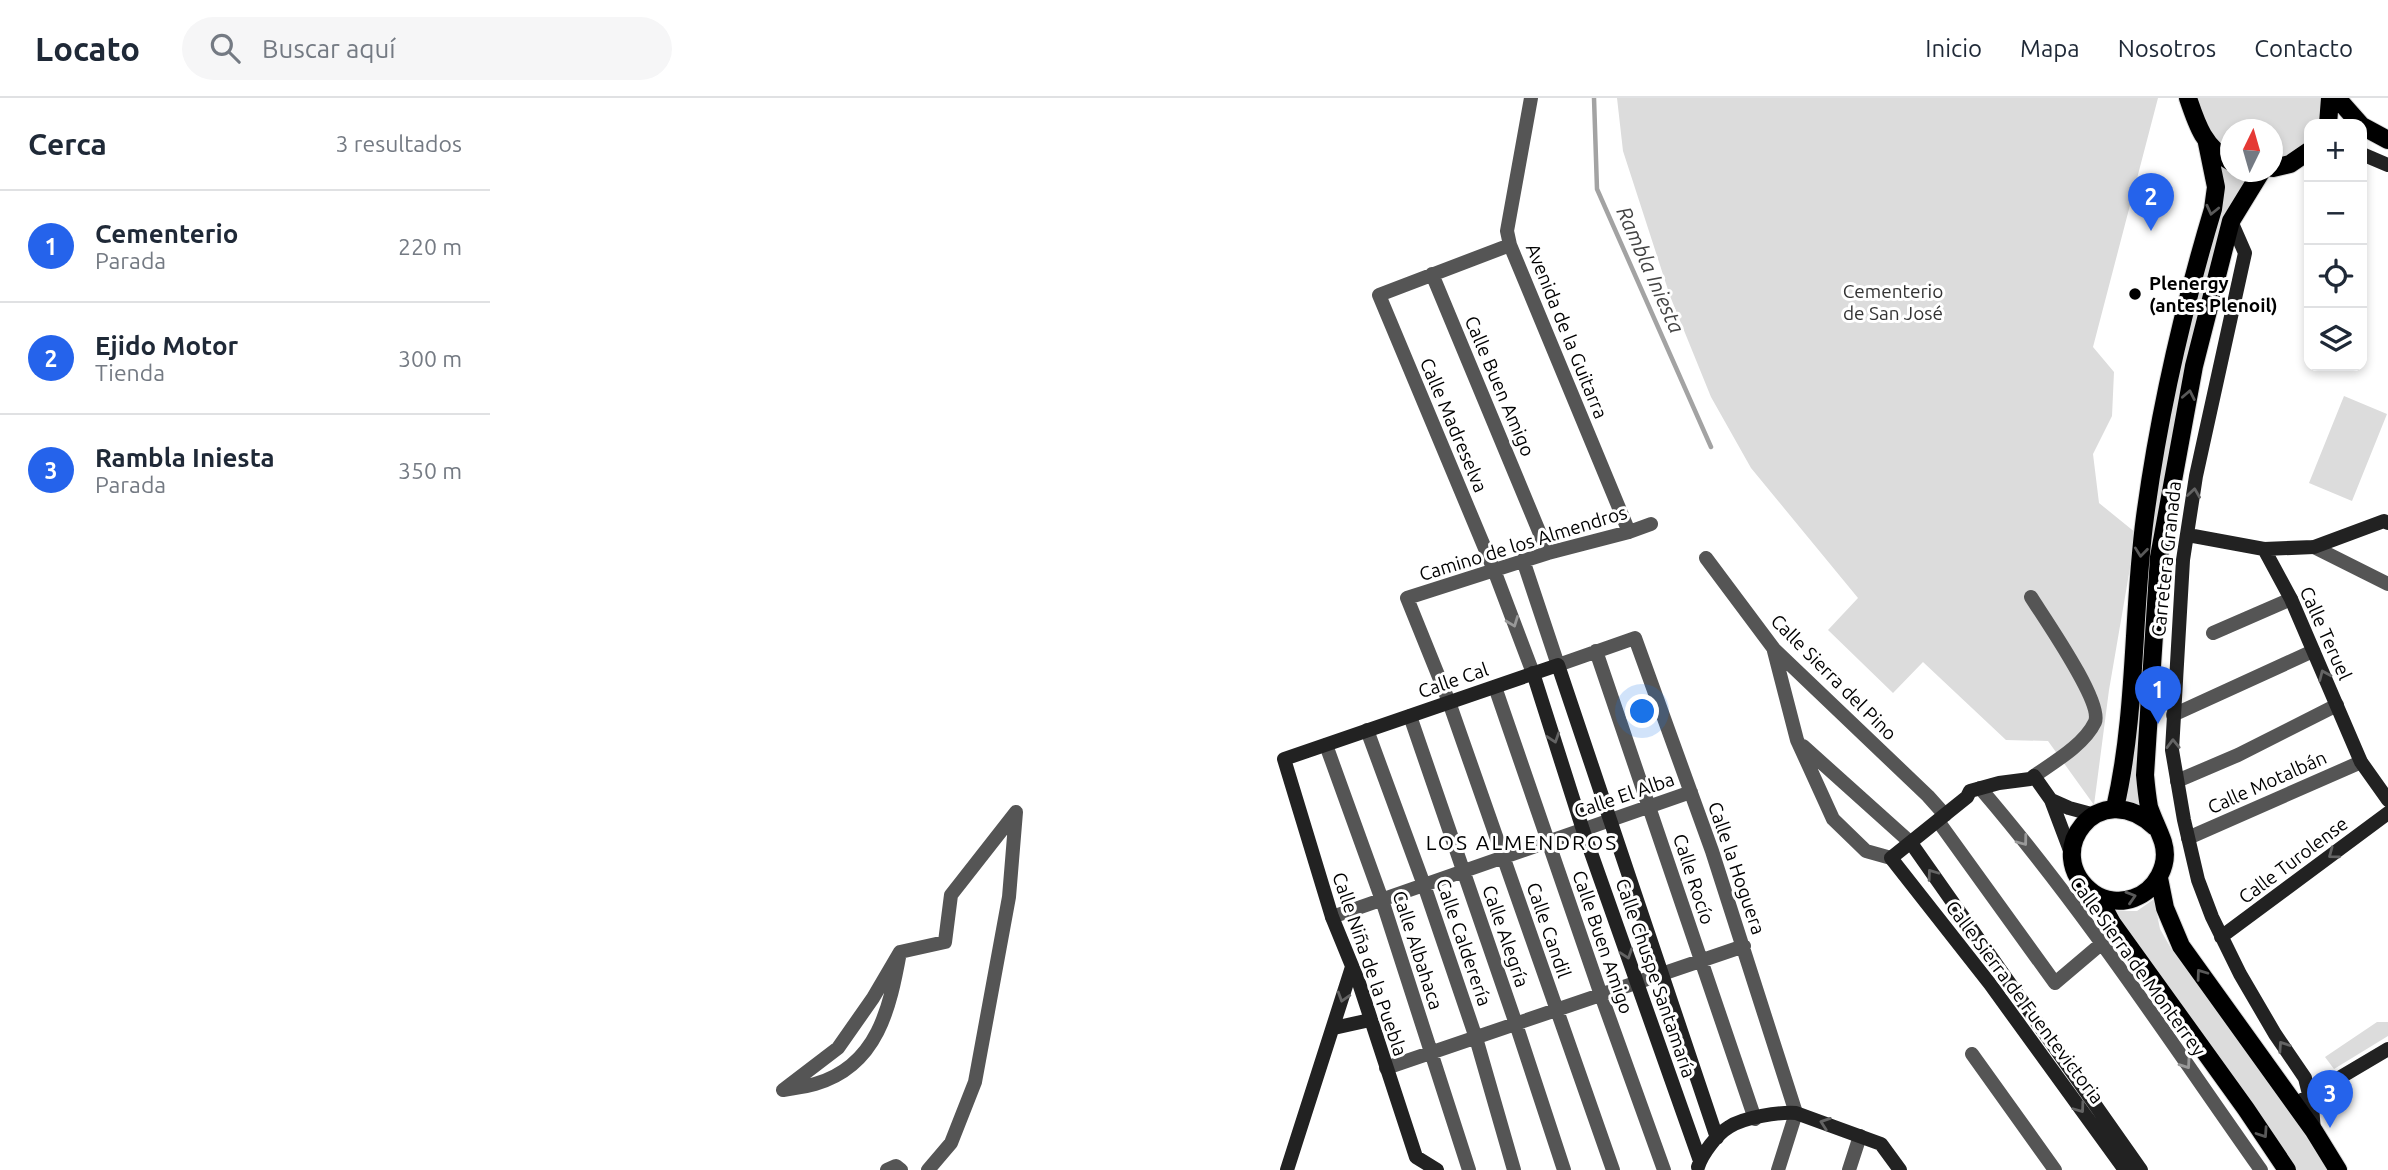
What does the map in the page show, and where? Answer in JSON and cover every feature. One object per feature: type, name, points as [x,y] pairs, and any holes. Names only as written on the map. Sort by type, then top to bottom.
[{"type":"main road","name":"Carretera Granada","points":[[2115,808],[2124,767],[2145,517],[2172,365],[2213,209],[2216,187],[2207,143],[2188,98]]},
{"type":"main road","points":[[2328,119],[2330,98]]},
{"type":"main road","points":[[2337,98],[2354,119]]},
{"type":"main road","points":[[2367,130],[2388,140]]},
{"type":"main road","points":[[2207,143],[2220,153]]},
{"type":"main road","points":[[2283,166],[2304,154]]},
{"type":"main road","name":"Carretera Granada","points":[[2255,182],[2231,221],[2194,366],[2159,557],[2146,759],[2147,794],[2155,827],[2163,843],[2164,861],[2159,878],[2165,908],[2181,946],[2302,1100],[2314,1131],[2338,1170]]},
{"type":"main road","points":[[2155,827],[2144,816],[2115,808],[2095,815],[2083,824],[2071,853],[2074,870],[2083,886],[2098,897],[2115,901],[2132,899],[2147,891],[2159,878]]},
{"type":"main road","points":[[2098,897],[2112,923],[2287,1170]]},
{"type":"street","name":"Avenida de la Guitarra","points":[[1531,98],[1507,231],[1510,245],[1629,532]]},
{"type":"street","points":[[2367,156],[2388,165]]},
{"type":"street","name":"Carretera Granada","points":[[2231,221],[2245,253],[2196,476],[2183,560],[2172,750],[2198,880],[2221,937],[2275,1034],[2305,1078],[2302,1100]]},
{"type":"street","points":[[1432,274],[1510,245]]},
{"type":"street","name":"Calle Madreselva","points":[[1432,274],[1379,295],[1494,570]]},
{"type":"street","name":"Calle Buen Amigo","points":[[1432,274],[1548,553]]},
{"type":"street","points":[[2188,535],[2264,550],[2314,547],[2384,521],[2388,523]]},
{"type":"street","name":"Camino de los Almendros","points":[[1407,598],[1548,553],[1651,524]]},
{"type":"street","points":[[2314,547],[2388,584]]},
{"type":"street","name":"Calle Teruel","points":[[2264,550],[2291,599],[2361,762],[2388,800]]},
{"type":"street","name":"Calle Sierra del Pino","points":[[1706,558],[1774,649],[1928,796],[2056,984],[2101,944]]},
{"type":"street","name":"Calle Chuspe Santamaría","points":[[1523,561],[1717,1138]]},
{"type":"street","name":"Calle Chuspe Santamaría","points":[[1494,570],[1533,673],[1583,830],[1699,1166]]},
{"type":"street","points":[[1774,649],[1797,740],[1833,819],[1866,851],[1891,858],[1970,791],[1999,783],[2030,779],[2079,743],[2095,721],[2096,710],[2088,689],[2031,597]]},
{"type":"street","name":"Calle Candil","points":[[1407,598],[1449,702],[1613,1170]]},
{"type":"street","points":[[2213,633],[2291,599]]},
{"type":"street","name":"Calle Cal","points":[[1284,759],[1635,638]]},
{"type":"street","name":"Calle la Hoguera","points":[[1635,638],[1744,946],[1796,1113]]},
{"type":"street","name":"Calle Rocío","points":[[1596,651],[1755,1119]]},
{"type":"street","points":[[2173,716],[2314,651]]},
{"type":"street","name":"Calle Buen Amigo","points":[[1494,687],[1664,1170]]},
{"type":"street","points":[[2177,781],[2238,755],[2337,705]]},
{"type":"street","name":"Calle Alegría","points":[[1410,716],[1564,1170]]},
{"type":"street","name":"Calle Calderería","points":[[1367,730],[1476,1038],[1514,1170]]},
{"type":"street","points":[[1797,740],[1911,843],[2141,1170]]},
{"type":"street","name":"Calle Albahaca","points":[[1326,744],[1382,900],[1469,1170]]},
{"type":"street","name":"Calle Niña de la Puebla","points":[[1284,759],[1332,917],[1352,967],[1416,1157],[1437,1170]]},
{"type":"street","name":"Calle Motalbán","points":[[2188,838],[2361,762]]},
{"type":"street","points":[[2034,776],[2051,800],[2071,853]]},
{"type":"street","name":"Calle Sierra de Monterrey","points":[[1980,788],[2101,944],[2261,1170]]},
{"type":"street","name":"Calle El Alba","points":[[1332,917],[1691,792]]},
{"type":"street","points":[[2051,800],[2095,815]]},
{"type":"street","points":[[900,952],[891,1002],[872,1046],[847,1069],[817,1084],[783,1090],[838,1048],[873,998],[900,952],[945,942],[951,895],[1016,812],[1009,897],[975,1082],[951,1143],[928,1170]]},
{"type":"street","name":"Calle Turolense","points":[[2221,937],[2388,813]]},
{"type":"street","name":"Calle Sierra de Fuentevictoria","points":[[1891,858],[1990,984],[2125,1170]]},
{"type":"street","points":[[1385,1068],[1744,946]]},
{"type":"street","points":[[1287,1170],[1352,967]]},
{"type":"street","points":[[1334,1028],[1370,1020]]},
{"type":"street","points":[[2302,1100],[2388,1049]]},
{"type":"street","points":[[1972,1054],[2048,1167]]},
{"type":"street","points":[[1699,1166],[1717,1138],[1730,1126],[1781,1112],[1796,1113],[1881,1144],[1900,1170]]},
{"type":"street","points":[[1778,1170],[1796,1113]]},
{"type":"street","points":[[1849,1170],[1860,1136]]},
{"type":"street","points":[[887,1170],[896,1166],[901,1170]]},
{"type":"green space","name":"Cementerio de San José","points":[[1617,98],[2158,98],[2093,347],[2114,372],[2112,416],[2093,454],[2099,503],[2136,533],[2109,690],[2094,805],[2048,741],[2006,740],[1923,662],[1893,693],[1828,630],[1858,598],[1751,468],[1711,397],[1670,296],[1623,151]]},
{"type":"green space","points":[[2188,98],[2330,98],[2328,119],[2304,119],[2304,153],[2283,163],[2283,119],[2220,119],[2220,182],[2255,182],[2241,203],[2194,366],[2149,692],[2155,827],[2115,808],[2145,517],[2216,187]]},
{"type":"green space","points":[[2344,396],[2387,414],[2352,501],[2309,483]]},
{"type":"green space","points":[[2154,899],[2160,929],[2172,950],[2303,1132],[2327,1170],[2295,1170],[2113,911],[2137,911]]},
{"type":"green space","points":[[2377,1022],[2388,1022],[2388,1036],[2334,1069],[2325,1057]]},
{"type":"waterway","name":"Rambla Iniesta","points":[[1594,98],[1597,189],[1711,447]]},
{"type":"place","name":"Ejido Motor","points":[[2151,231]]},
{"type":"place","name":"Plenergy (antes Plenoil)","points":[[2135,294]]},
{"type":"place","name":"Cementerio","points":[[2158,724]]},
{"type":"place","name":"Rambla Iniesta","points":[[2330,1128]]},
{"type":"district","name":"LOS ALMENDROS","points":[[1522,843]]}]
